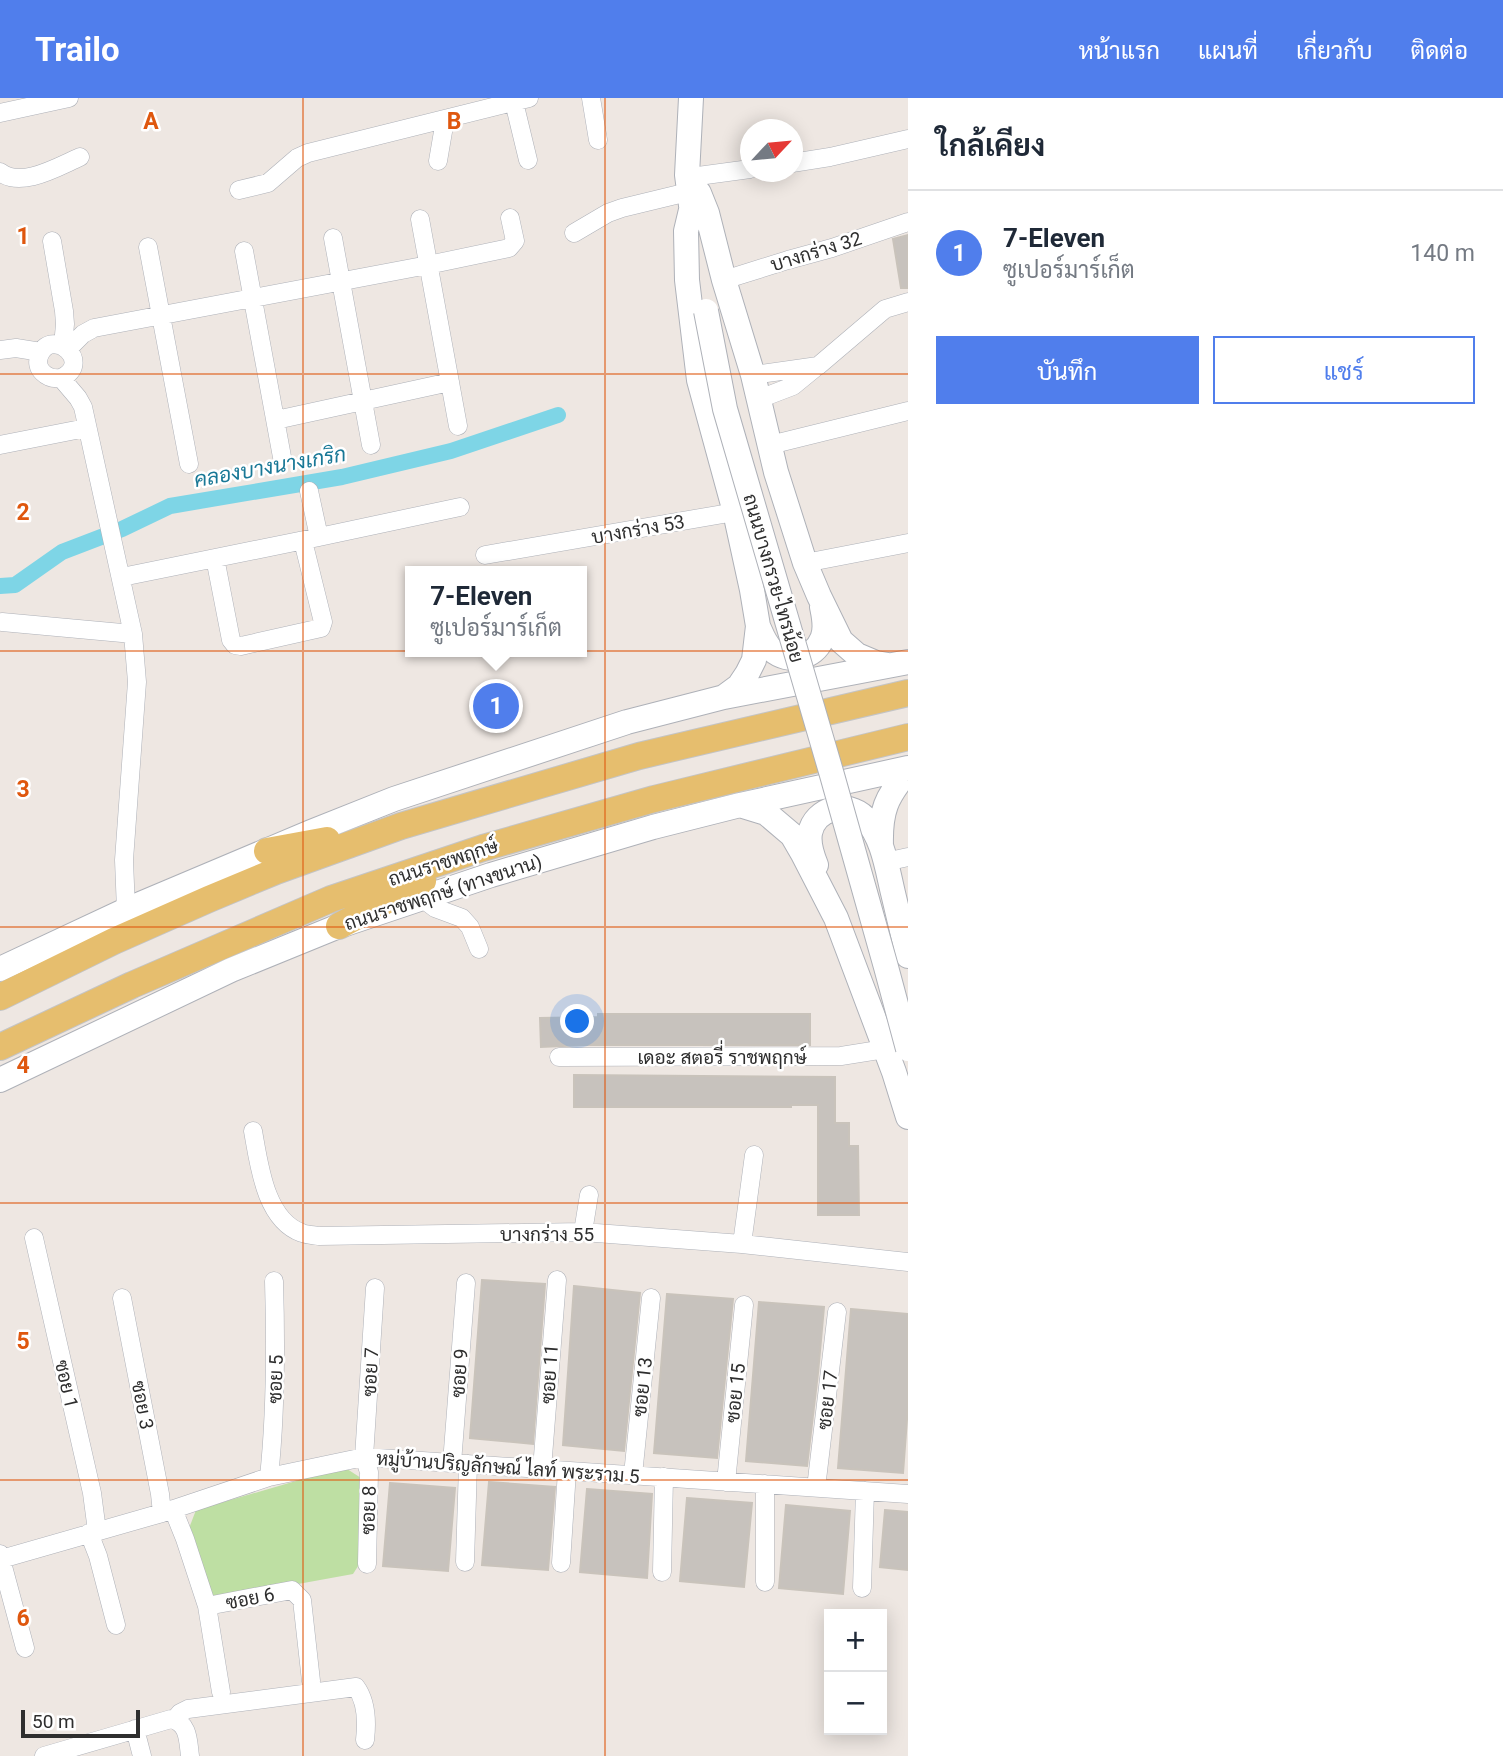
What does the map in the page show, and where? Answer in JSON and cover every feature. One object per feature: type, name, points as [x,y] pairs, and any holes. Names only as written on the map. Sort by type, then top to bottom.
[{"type":"main road","name":"ถนนบางกรวย-ไทรน้อย","points":[[691,98],[687,166],[694,193],[725,409],[843,813],[897,1049]]},
{"type":"main road","name":"ถนนบางกรวย-ไทรน้อย","points":[[694,193],[705,98]]},
{"type":"main road","points":[[694,193],[707,213],[756,387],[776,472],[805,563],[819,596],[841,640],[857,655],[876,663],[900,664]]},
{"type":"main road","points":[[694,193],[687,231],[687,280],[699,380],[735,512],[758,626],[766,644],[774,652],[783,657],[801,657],[814,651],[825,628],[819,596]]},
{"type":"main road","name":"ถนนบางกรวย-ไทรน้อย","points":[[710,310],[733,407],[841,773],[908,1018]]},
{"type":"main road","points":[[724,697],[738,686],[754,660],[758,626]]},
{"type":"main road","points":[[0,969],[126,910],[311,831],[394,799],[627,722],[724,697],[900,664]]},
{"type":"main road","points":[[0,997],[114,941],[276,871],[401,826],[639,756],[908,693]]},
{"type":"main road","name":"ถนนราชพฤกษ์","points":[[0,1047],[132,985],[331,899],[483,848],[654,799],[908,737]]},
{"type":"main road","points":[[908,770],[891,792],[880,830],[892,855],[908,956]]},
{"type":"main road","name":"ถนนราชพฤกษ์ (ทางขนาน)","points":[[0,1080],[231,970],[339,926],[491,875],[653,827],[740,805],[908,770]]},
{"type":"main road","points":[[740,805],[766,813],[792,835],[836,918],[897,1049],[908,1117]]},
{"type":"main road","points":[[836,918],[812,854],[810,831],[816,820],[831,809],[842,807],[858,812],[892,855]]},
{"type":"main road","points":[[267,850],[401,826]]},
{"type":"main road","points":[[339,926],[483,848]]},
{"type":"street","points":[[0,113],[69,98]]},
{"type":"street","points":[[592,98],[598,139]]},
{"type":"street","points":[[239,190],[268,183],[297,158],[308,153],[522,100],[528,160]]},
{"type":"street","points":[[438,161],[445,120]]},
{"type":"street","points":[[803,161],[908,139]]},
{"type":"street","points":[[0,172],[16,178],[38,175],[80,157]]},
{"type":"street","points":[[574,233],[622,208],[694,193],[740,174]]},
{"type":"street","points":[[52,241],[64,311],[65,348],[72,357],[73,366],[61,379],[52,379],[42,372],[38,364],[41,352],[51,345],[65,348],[94,328],[428,265],[512,246],[515,241],[510,218]]},
{"type":"street","points":[[420,219],[458,426]]},
{"type":"street","name":"บางกร่าง 32","points":[[724,280],[908,222]]},
{"type":"street","points":[[333,238],[371,445]]},
{"type":"street","points":[[148,247],[189,464]]},
{"type":"street","points":[[244,250],[282,457]]},
{"type":"street","points":[[756,387],[818,366],[885,309],[908,302]]},
{"type":"street","points":[[0,350],[16,348],[41,352]]},
{"type":"street","points":[[61,379],[81,402],[133,634],[138,682],[124,860],[126,910]]},
{"type":"street","points":[[276,420],[450,382]]},
{"type":"street","points":[[770,445],[908,411]]},
{"type":"street","points":[[0,445],[86,428]]},
{"type":"street","points":[[215,558],[235,645],[241,646],[321,628],[323,622],[311,539],[309,491]]},
{"type":"street","points":[[122,577],[460,507]]},
{"type":"street","name":"บางกร่าง 53","points":[[485,555],[735,512]]},
{"type":"street","points":[[805,563],[908,543]]},
{"type":"street","points":[[2,622],[133,634]]},
{"type":"street","points":[[422,898],[435,908],[462,918],[470,927],[479,949]]},
{"type":"street","name":"เดอะ สตอรี่ ราชพฤกษ์","points":[[559,1057],[841,1056],[897,1049]]},
{"type":"street","name":"บางกร่าง 55","points":[[253,1132],[262,1180],[272,1205],[285,1222],[300,1233],[318,1236],[583,1232],[742,1244],[908,1262]]},
{"type":"street","points":[[742,1244],[754,1155]]},
{"type":"street","points":[[583,1232],[589,1195]]},
{"type":"street","name":"ซอย 1","points":[[34,1238],[92,1493],[93,1532],[116,1625]]},
{"type":"street","name":"ซอย 11","points":[[542,1469],[556,1280]]},
{"type":"street","name":"ซอย 5","points":[[269,1476],[276,1350],[274,1281]]},
{"type":"street","name":"ซอย 9","points":[[465,1562],[460,1464],[466,1283]]},
{"type":"street","name":"ซอย 7","points":[[364,1457],[375,1287]]},
{"type":"street","name":"ซอย 3","points":[[122,1298],[160,1494],[167,1511]]},
{"type":"street","name":"ซอย 13","points":[[633,1475],[651,1298]]},
{"type":"street","name":"ซอย 15","points":[[726,1482],[744,1305]]},
{"type":"street","name":"ซอย 17","points":[[816,1488],[837,1312]]},
{"type":"street","name":"หมู่บ้านปริญลักษณ์ ไลท์ พระราม 5","points":[[0,1556],[167,1511],[269,1476],[364,1457],[908,1494]]},
{"type":"street","name":"ซอย 8","points":[[364,1457],[369,1472],[367,1564]]},
{"type":"street","points":[[561,1563],[567,1471]]},
{"type":"street","points":[[662,1572],[664,1477]]},
{"type":"street","points":[[765,1484],[765,1582]]},
{"type":"street","points":[[862,1588],[865,1491]]},
{"type":"street","name":"ซอย 6","points":[[167,1511],[185,1539],[207,1606],[292,1590],[300,1596],[311,1681]]},
{"type":"street","points":[[0,1556],[25,1648]]},
{"type":"street","points":[[207,1606],[221,1692]]},
{"type":"street","points":[[44,1756],[89,1750],[135,1729],[175,1719],[188,1709],[356,1687],[360,1691],[367,1719],[365,1740]]},
{"type":"street","points":[[175,1719],[186,1729],[190,1756]]},
{"type":"street","points":[[135,1729],[142,1756]]},
{"type":"green space","points":[[344,1467],[361,1478],[362,1560],[353,1574],[209,1600],[188,1531],[196,1510]]},
{"type":"building","points":[[908,235],[908,288],[901,288],[893,239]]},
{"type":"building","points":[[598,1014],[810,1014],[810,1045],[541,1047],[540,1018],[598,1017]]},
{"type":"building","points":[[574,1075],[835,1077],[835,1123],[849,1123],[849,1146],[858,1146],[859,1215],[818,1215],[818,1105],[574,1107]]},
{"type":"building","points":[[482,1280],[545,1284],[533,1444],[470,1438]]},
{"type":"building","points":[[574,1286],[640,1293],[624,1451],[563,1445]]},
{"type":"building","points":[[667,1294],[733,1299],[717,1458],[654,1453]]},
{"type":"building","points":[[759,1302],[824,1307],[807,1466],[746,1461]]},
{"type":"building","points":[[851,1309],[908,1314],[908,1406],[903,1473],[838,1468]]},
{"type":"building","points":[[489,1482],[555,1487],[548,1570],[482,1565]]},
{"type":"building","points":[[390,1483],[455,1488],[448,1571],[383,1566]]},
{"type":"building","points":[[587,1489],[652,1494],[647,1578],[580,1572]]},
{"type":"building","points":[[687,1498],[752,1503],[744,1587],[680,1581]]},
{"type":"building","points":[[786,1505],[850,1511],[843,1594],[779,1588]]},
{"type":"building","points":[[885,1510],[908,1512],[908,1570],[880,1567]]},
{"type":"waterway","name":"คลองบางนางเกริก","points":[[0,586],[15,585],[62,552],[122,529],[170,506],[342,477],[451,451],[558,415]]},
{"type":"place","name":"7-Eleven","points":[[496,706]]}]
